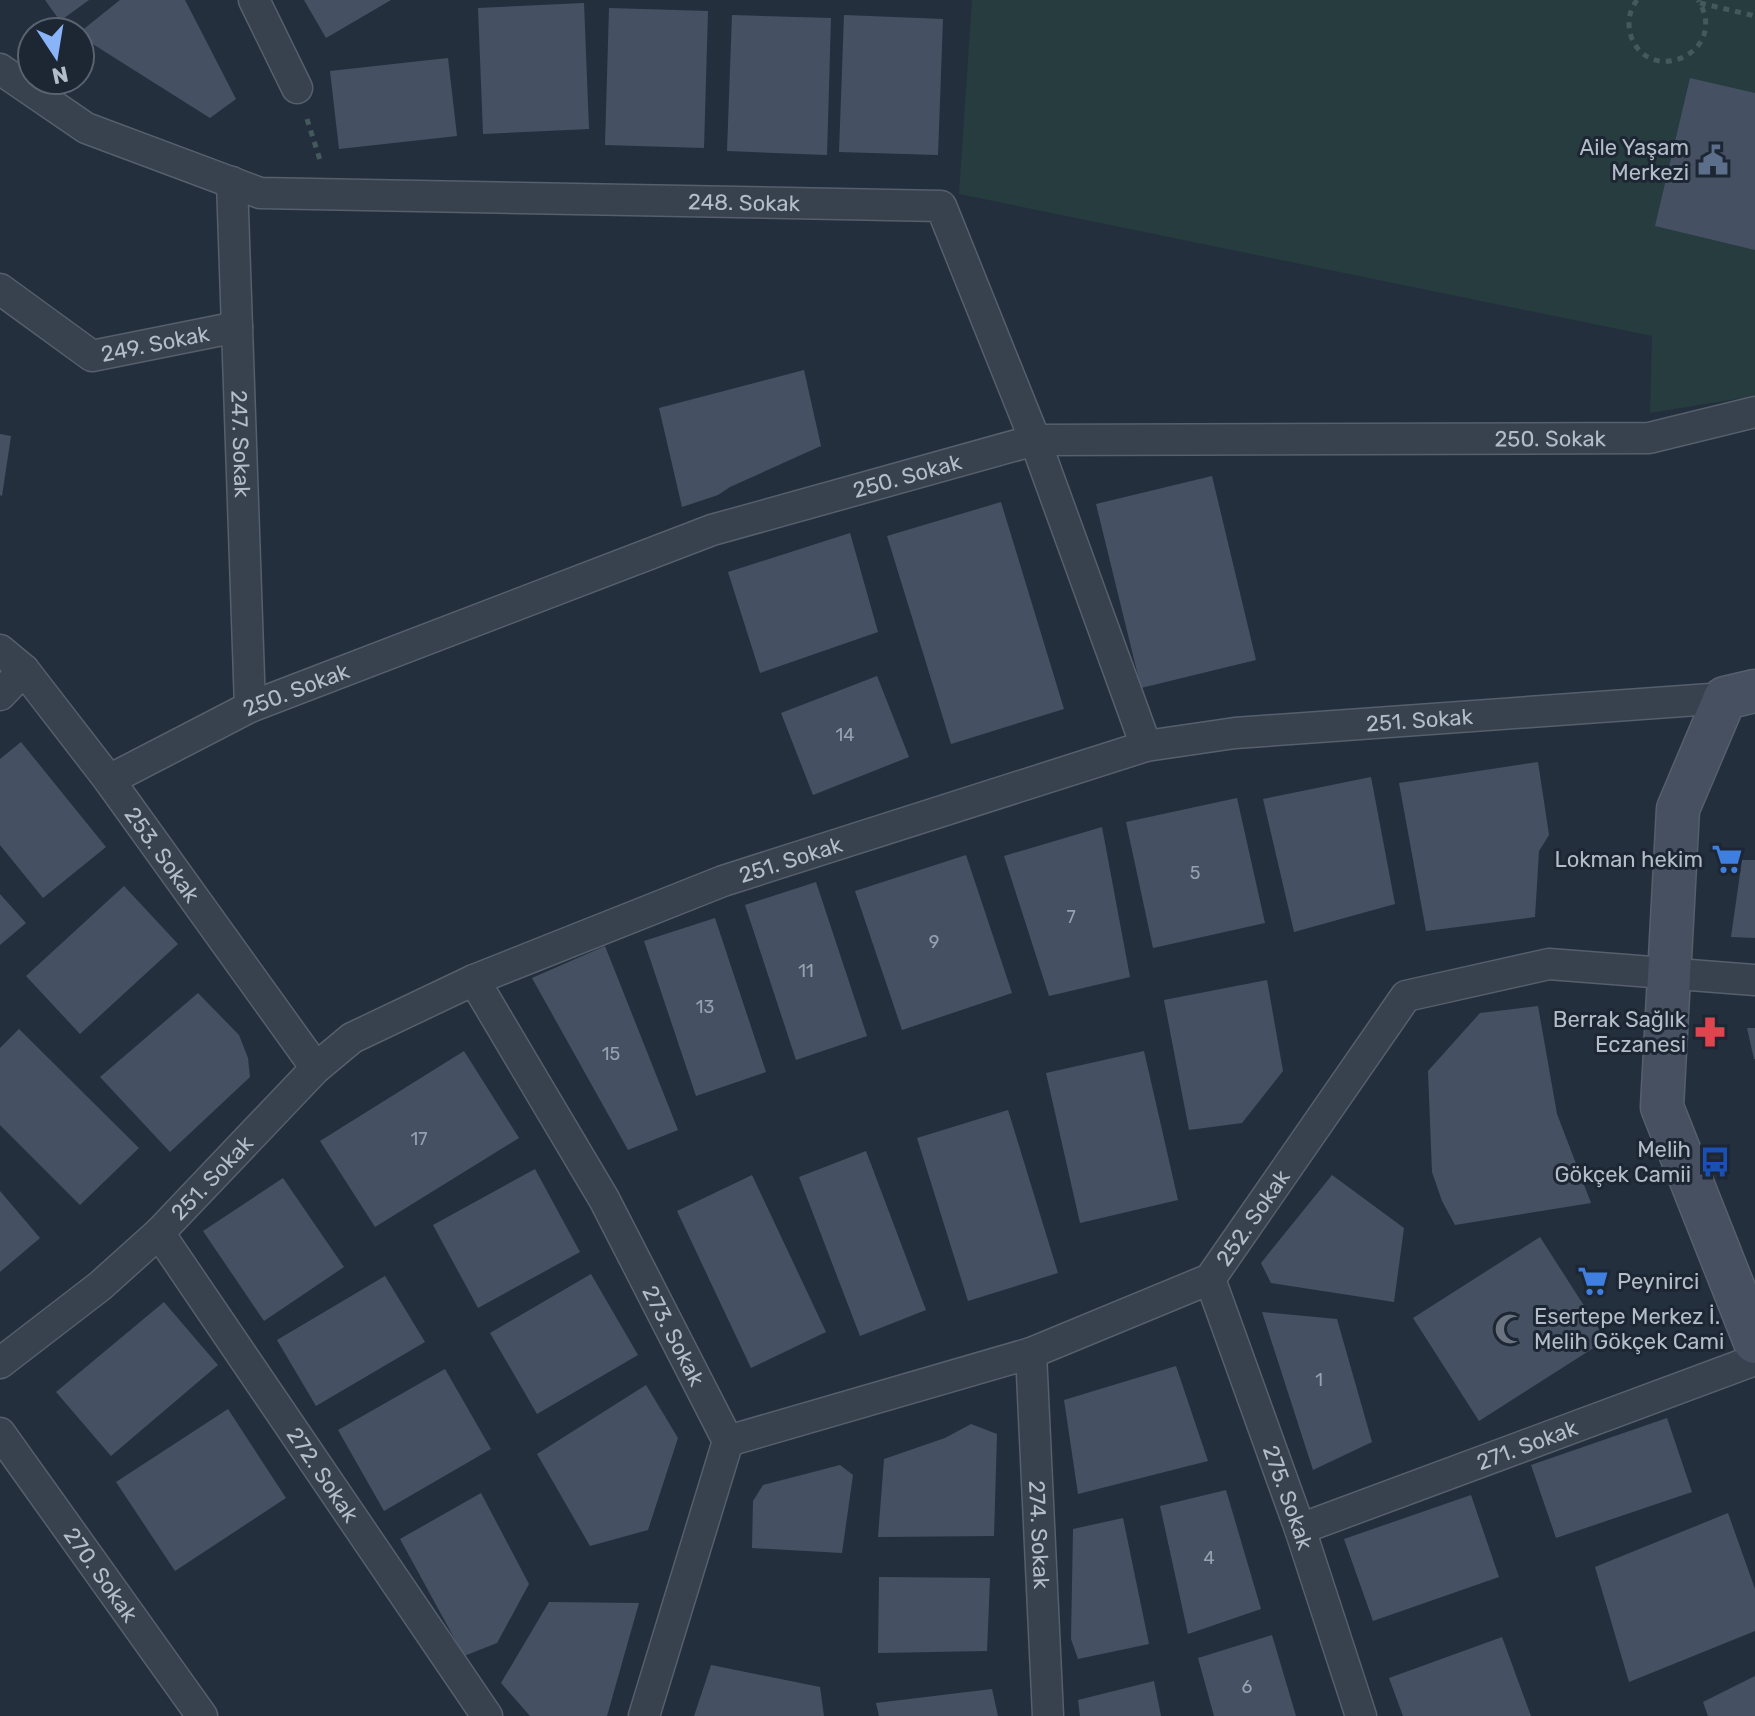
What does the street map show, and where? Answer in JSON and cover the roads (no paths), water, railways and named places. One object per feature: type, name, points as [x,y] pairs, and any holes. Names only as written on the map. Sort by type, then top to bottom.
[{"type":"main road","points":[[1740,695],[1678,809],[1662,1107],[1755,1342]]},
{"type":"street","points":[[254,0],[297,88]]},
{"type":"street","name":"248. Sokak","points":[[0,69],[86,128],[260,193],[941,206],[1035,440],[1146,746]]},
{"type":"street","name":"247. Sokak","points":[[232,182],[250,707]]},
{"type":"street","name":"249. Sokak","points":[[0,289],[92,356],[237,327]]},
{"type":"street","name":"250. Sokak","points":[[109,780],[250,707],[712,530],[1035,440],[1649,438],[1755,412]]},
{"type":"street","name":"253. Sokak","points":[[0,650],[24,670],[109,780],[316,1068]]},
{"type":"street","points":[[0,695],[24,670]]},
{"type":"street","name":"251. Sokak","points":[[0,1363],[100,1286],[159,1233],[316,1068],[352,1038],[474,980],[723,881],[1146,746],[1235,733],[1740,695]]},
{"type":"street","name":"252. Sokak","points":[[728,1441],[1031,1353],[1210,1279],[1406,996],[1549,964],[1755,980]]},
{"type":"street","name":"273. Sokak","points":[[474,980],[604,1199],[728,1441]]},
{"type":"street","name":"272. Sokak","points":[[159,1233],[487,1716]]},
{"type":"street","name":"275. Sokak","points":[[1210,1279],[1300,1529],[1361,1716]]},
{"type":"street","name":"274. Sokak","points":[[1031,1353],[1048,1716]]},
{"type":"street","name":"271. Sokak","points":[[1300,1529],[1755,1360]]},
{"type":"street","name":"270. Sokak","points":[[0,1433],[202,1716]]},
{"type":"street","points":[[644,1716],[728,1441]]},
{"type":"place","name":"Aile Yaşam Merkezi","points":[[1713,160]]},
{"type":"place","name":"Lokman hekim","points":[[1727,859]]},
{"type":"place","name":"Berrak Sağlık Eczanesi","points":[[1710,1032]]},
{"type":"place","name":"Melih Gökçek Camii","points":[[1715,1162]]},
{"type":"place","name":"Peynirci","points":[[1593,1281]]},
{"type":"place","name":"Esertepe Merkez İ. Melih Gökçek Cami","points":[[1510,1329]]}]
